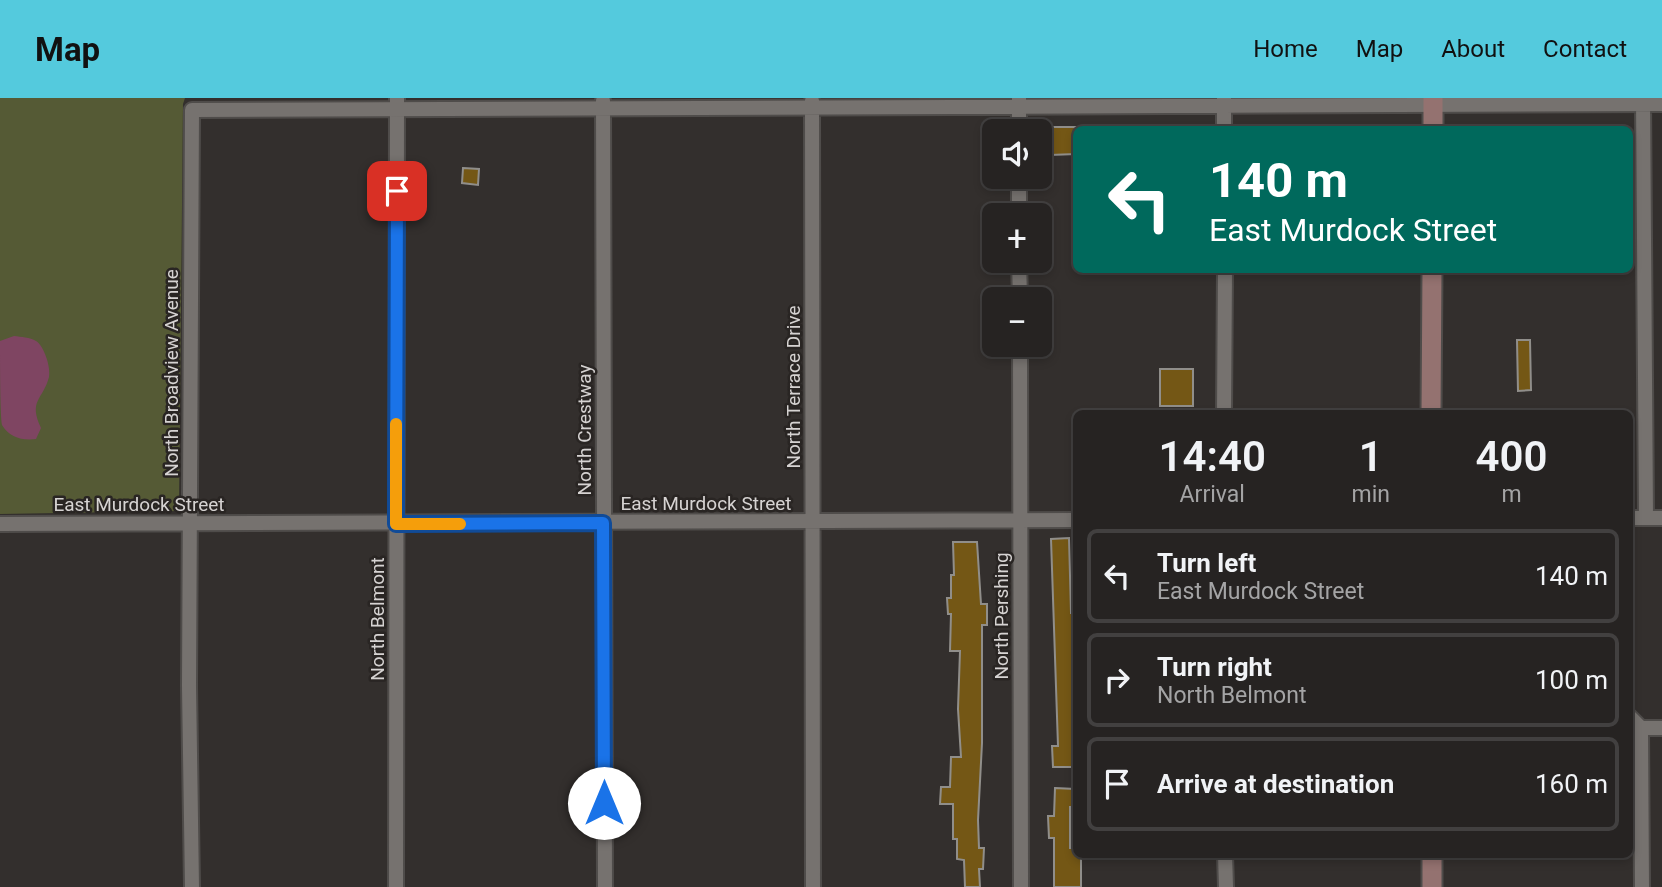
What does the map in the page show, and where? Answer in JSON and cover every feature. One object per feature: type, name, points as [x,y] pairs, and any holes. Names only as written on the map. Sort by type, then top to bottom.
[{"type":"main road","points":[[1433,102],[1433,126]]},
{"type":"main road","points":[[1431,410],[1432,273]]},
{"type":"main road","points":[[1432,858],[1432,887]]},
{"type":"street","points":[[1644,101],[1646,518]]},
{"type":"street","points":[[397,103],[1644,101],[1662,104]]},
{"type":"street","points":[[1224,102],[1224,126]]},
{"type":"street","name":"North Broadview Avenue","points":[[192,887],[189,686],[192,110],[397,103]]},
{"type":"street","name":"North Belmont","points":[[396,887],[397,103]]},
{"type":"street","name":"North Crestway","points":[[603,103],[605,887]]},
{"type":"street","name":"North Terrace Drive","points":[[812,103],[813,887]]},
{"type":"street","points":[[1224,410],[1225,273]]},
{"type":"street","name":"North Pershing","points":[[1020,357],[1021,887]]},
{"type":"street","points":[[1633,518],[1662,518]]},
{"type":"street","name":"East Murdock Street","points":[[0,524],[1073,520]]},
{"type":"street","points":[[1633,720],[1641,728],[1642,887]]},
{"type":"street","points":[[1641,728],[1662,728]]},
{"type":"street","points":[[1225,858],[1226,887]]},
{"type":"green space","points":[[0,98],[185,98],[179,511],[0,514]]},
{"type":"shaded area","points":[[14,336],[36,341],[42,347],[48,363],[49,377],[36,406],[41,428],[36,439],[16,437],[8,433],[2,425],[0,341]]},
{"type":"building","points":[[1052,127],[1073,127],[1073,154],[1052,155]]},
{"type":"building","points":[[463,168],[479,169],[478,185],[462,183]]},
{"type":"building","points":[[1517,340],[1530,340],[1531,390],[1518,391]]},
{"type":"building","points":[[1160,369],[1193,369],[1193,406],[1160,406]]},
{"type":"building","points":[[1069,538],[1073,613],[1073,767],[1053,767],[1052,746],[1058,746],[1051,539]]},
{"type":"building","points":[[953,542],[977,542],[981,604],[987,604],[987,625],[982,625],[982,743],[978,820],[979,848],[984,848],[983,869],[979,869],[980,887],[965,887],[964,860],[957,859],[957,839],[953,839],[953,804],[940,804],[941,787],[950,787],[951,757],[961,757],[958,709],[960,651],[950,651],[951,614],[948,614],[947,598],[951,598],[951,575],[954,575]]},
{"type":"building","points":[[1055,788],[1073,789],[1070,848],[1073,848],[1073,858],[1081,858],[1081,887],[1054,887],[1054,838],[1049,838],[1048,816],[1054,816]]},
{"type":"slow traffic","points":[[396,424],[396,524],[460,524]]},
{"type":"route","points":[[397,191],[396,524],[603,523],[604,803]]}]
